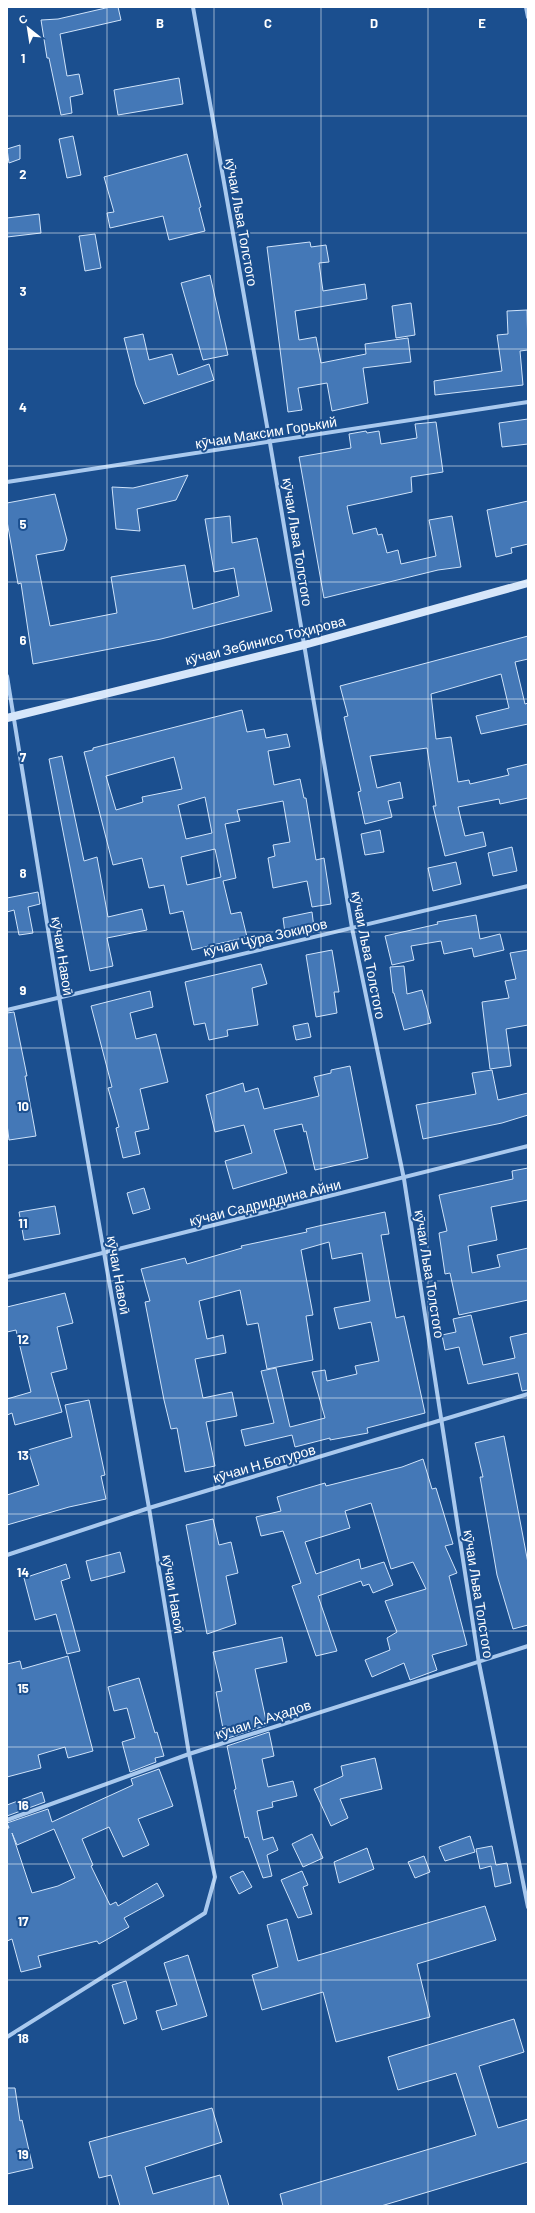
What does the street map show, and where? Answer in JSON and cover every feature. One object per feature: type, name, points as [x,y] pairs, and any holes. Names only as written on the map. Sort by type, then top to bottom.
[{"type":"main road","name":"кӯчаи Зебинисо Тоҳирова","points":[[10,717],[304,645],[528,583]]},
{"type":"street","name":"кӯчаи Льва Толстого","points":[[193,7],[270,443],[352,928],[404,1179],[479,1663],[528,1906]]},
{"type":"street","points":[[526,7],[528,17]]},
{"type":"street","name":"кӯчаи Максим Горький","points":[[7,482],[270,443],[528,402]]},
{"type":"street","name":"кӯчаи Навоӣ","points":[[7,676],[10,717],[149,1508],[190,1754],[215,1877],[205,1913],[7,2037]]},
{"type":"street","name":"кӯчаи Ҷӯра Зокиров","points":[[7,1010],[528,886]]},
{"type":"street","name":"кӯчаи Садриддина Айни","points":[[7,1277],[404,1179],[528,1146]]},
{"type":"street","name":"кӯчаи Н.Ботуров","points":[[7,1555],[149,1508],[442,1422],[528,1394]]},
{"type":"street","name":"кӯчаи А.Аҳадов","points":[[7,1820],[190,1754],[479,1663],[528,1646]]},
{"type":"building","points":[[110,7],[118,7],[121,20],[60,34],[67,76],[79,74],[83,94],[70,97],[72,113],[61,115],[49,58],[47,58],[41,20],[58,19]]},
{"type":"building","points":[[179,78],[183,104],[118,115],[114,90]]},
{"type":"building","points":[[73,136],[81,175],[67,178],[59,139]]},
{"type":"building","points":[[20,145],[20,159],[9,163],[7,149]]},
{"type":"building","points":[[187,154],[201,207],[199,208],[205,231],[169,240],[163,216],[110,228],[107,213],[114,212],[104,177]]},
{"type":"building","points":[[39,214],[41,233],[7,237],[7,218]]},
{"type":"building","points":[[95,234],[101,268],[85,271],[79,236]]},
{"type":"building","points":[[310,242],[311,247],[326,245],[329,262],[319,263],[323,291],[365,284],[367,299],[295,311],[299,340],[316,337],[321,363],[366,354],[365,344],[408,338],[411,362],[363,368],[368,403],[332,411],[327,383],[298,388],[302,410],[288,412],[267,247]]},
{"type":"building","points":[[210,275],[228,355],[203,360],[181,283]]},
{"type":"building","points":[[411,303],[415,335],[396,338],[392,306]]},
{"type":"building","points":[[527,310],[528,350],[520,351],[523,385],[435,395],[434,381],[502,371],[497,335],[508,334],[507,311]]},
{"type":"building","points":[[143,334],[149,360],[172,354],[178,375],[209,364],[214,380],[144,404],[136,385],[124,338]]},
{"type":"building","points":[[528,419],[528,444],[502,447],[499,423]]},
{"type":"building","points":[[436,422],[443,472],[411,477],[412,492],[347,506],[353,534],[376,528],[378,535],[382,534],[387,553],[398,550],[401,564],[436,556],[429,520],[452,516],[461,567],[438,570],[324,598],[299,457],[351,448],[349,434],[366,431],[367,433],[379,431],[381,444],[417,438],[415,424]]},
{"type":"building","points":[[188,475],[176,500],[137,509],[140,531],[116,529],[112,487],[133,488]]},
{"type":"building","points":[[55,494],[67,540],[64,550],[36,555],[50,626],[117,613],[111,577],[185,565],[193,609],[239,596],[234,568],[214,572],[205,519],[230,516],[232,543],[257,538],[272,611],[161,639],[33,664],[21,583],[18,584],[7,521],[7,503]]},
{"type":"building","points":[[528,501],[528,544],[511,548],[512,553],[496,557],[487,510]]},
{"type":"building","points":[[528,636],[528,659],[515,662],[525,704],[528,703],[528,724],[481,734],[476,716],[509,708],[501,674],[431,694],[436,739],[451,737],[458,782],[469,780],[470,784],[509,775],[507,769],[528,764],[528,798],[500,804],[499,799],[458,807],[465,836],[483,832],[486,846],[445,856],[433,806],[436,806],[427,748],[370,756],[377,788],[400,782],[403,798],[388,801],[392,817],[365,824],[358,792],[361,791],[344,717],[348,716],[340,686]]},
{"type":"building","points":[[242,710],[247,732],[264,729],[266,738],[287,734],[290,747],[268,751],[274,785],[300,779],[304,798],[306,798],[316,860],[324,858],[331,904],[312,907],[307,881],[273,888],[268,858],[275,856],[273,845],[290,842],[283,801],[237,810],[240,821],[225,824],[236,878],[223,881],[231,914],[241,912],[247,937],[192,950],[183,911],[170,914],[164,885],[149,888],[142,858],[113,865],[84,752],[93,750],[93,748]],"holes":[[[174,757],[182,789],[142,797],[143,802],[116,810],[106,776]],[[205,797],[212,833],[186,839],[178,805]],[[215,849],[221,877],[187,885],[181,857]]]},
{"type":"building","points":[[62,756],[84,861],[97,857],[108,917],[142,909],[147,930],[107,938],[113,966],[90,971],[49,759]]},
{"type":"building","points":[[380,830],[384,852],[365,855],[361,834]]},
{"type":"building","points":[[512,847],[517,871],[493,876],[488,853]]},
{"type":"building","points":[[456,862],[461,884],[433,891],[428,868]]},
{"type":"building","points":[[38,892],[40,904],[28,907],[33,933],[19,935],[14,910],[7,912],[7,898]]},
{"type":"building","points":[[312,912],[314,928],[285,933],[283,918]]},
{"type":"building","points":[[476,915],[480,939],[500,934],[504,950],[474,957],[472,948],[444,954],[441,941],[411,946],[414,960],[392,965],[385,936],[438,924],[437,922]]},
{"type":"building","points":[[332,950],[339,992],[334,992],[337,1013],[316,1017],[306,955]]},
{"type":"building","points":[[528,950],[528,1025],[506,1029],[511,1066],[490,1069],[482,1002],[509,998],[505,981],[516,979],[510,953]]},
{"type":"building","points":[[261,964],[267,984],[252,988],[258,1025],[227,1030],[228,1036],[209,1040],[205,1023],[194,1025],[185,982]]},
{"type":"building","points":[[404,966],[407,994],[422,990],[431,1023],[404,1030],[393,993],[390,967]]},
{"type":"building","points":[[150,991],[153,1007],[130,1013],[136,1039],[156,1034],[168,1082],[140,1089],[149,1129],[135,1132],[140,1154],[123,1158],[116,1128],[119,1127],[108,1088],[112,1087],[91,1006]]},
{"type":"building","points":[[14,1012],[27,1076],[25,1076],[36,1136],[9,1140],[7,1124],[7,1013]]},
{"type":"building","points":[[308,1023],[311,1037],[296,1040],[293,1026]]},
{"type":"building","points":[[350,1066],[368,1158],[315,1170],[306,1131],[304,1132],[302,1124],[274,1130],[287,1173],[233,1189],[225,1161],[252,1153],[244,1125],[215,1132],[206,1095],[243,1083],[245,1092],[258,1088],[264,1109],[319,1096],[314,1077],[331,1073],[331,1070]]},
{"type":"building","points":[[492,1070],[498,1100],[528,1093],[528,1115],[502,1123],[423,1139],[416,1105],[476,1094],[472,1073]]},
{"type":"building","points":[[528,1168],[528,1200],[491,1207],[497,1240],[468,1246],[472,1273],[500,1267],[497,1255],[528,1248],[528,1300],[459,1315],[450,1273],[445,1274],[439,1233],[447,1231],[439,1195],[513,1179],[512,1171]]},
{"type":"building","points":[[144,1188],[150,1209],[133,1214],[127,1193]]},
{"type":"building","points":[[55,1206],[60,1234],[24,1240],[19,1212]]},
{"type":"building","points":[[385,1212],[389,1234],[381,1235],[396,1318],[404,1316],[425,1413],[367,1428],[368,1433],[330,1440],[330,1438],[295,1447],[292,1435],[245,1446],[241,1430],[274,1423],[261,1371],[276,1368],[290,1427],[325,1418],[312,1372],[325,1370],[327,1381],[357,1374],[355,1366],[379,1361],[371,1322],[339,1329],[334,1308],[370,1301],[362,1253],[332,1259],[329,1242],[301,1250],[313,1315],[306,1316],[313,1360],[267,1369],[258,1323],[247,1325],[240,1290],[199,1301],[207,1339],[223,1335],[226,1353],[195,1359],[203,1398],[232,1392],[237,1416],[206,1422],[215,1466],[185,1472],[177,1428],[171,1429],[164,1400],[145,1302],[150,1301],[141,1269],[185,1258],[187,1264],[242,1248],[241,1246],[307,1232],[306,1229]]},
{"type":"building","points":[[65,1293],[73,1323],[57,1327],[67,1369],[51,1373],[62,1412],[15,1425],[12,1413],[7,1415],[7,1399],[31,1392],[16,1330],[7,1332],[7,1307]]},
{"type":"building","points":[[471,1315],[483,1365],[515,1358],[510,1337],[528,1333],[528,1390],[522,1391],[518,1373],[468,1384],[459,1347],[445,1350],[442,1335],[456,1332],[453,1319]]},
{"type":"building","points":[[89,1400],[105,1475],[101,1476],[106,1499],[69,1507],[7,1525],[7,1495],[39,1485],[28,1450],[72,1437],[65,1405]]},
{"type":"building","points":[[504,1436],[528,1563],[528,1625],[513,1629],[497,1575],[480,1477],[483,1477],[475,1443]]},
{"type":"building","points":[[423,1459],[432,1489],[436,1488],[453,1544],[445,1546],[457,1573],[449,1576],[467,1645],[432,1655],[437,1670],[410,1680],[404,1663],[372,1677],[365,1660],[390,1650],[387,1638],[397,1632],[385,1601],[426,1589],[413,1562],[391,1569],[371,1503],[345,1511],[350,1528],[305,1542],[316,1574],[359,1559],[361,1569],[384,1562],[393,1585],[373,1593],[369,1584],[363,1586],[361,1581],[318,1596],[337,1651],[316,1656],[292,1586],[301,1583],[283,1531],[261,1536],[256,1517],[281,1511],[277,1497],[325,1483],[326,1486],[402,1467]]},
{"type":"building","points":[[213,1519],[219,1545],[231,1542],[238,1573],[226,1576],[236,1624],[207,1634],[186,1525]]},
{"type":"building","points":[[120,1552],[125,1572],[91,1581],[86,1561]]},
{"type":"building","points":[[66,1564],[70,1578],[61,1581],[80,1651],[67,1654],[56,1614],[35,1620],[24,1578]]},
{"type":"building","points":[[282,1637],[287,1662],[255,1669],[267,1725],[225,1739],[216,1692],[222,1691],[213,1652]]},
{"type":"building","points":[[68,1656],[93,1751],[68,1758],[65,1747],[38,1755],[41,1768],[7,1777],[7,1664],[20,1661],[22,1669]]},
{"type":"building","points":[[139,1678],[155,1733],[157,1732],[164,1756],[155,1758],[156,1762],[130,1772],[122,1742],[135,1738],[127,1708],[114,1711],[108,1687]]},
{"type":"building","points":[[269,1732],[274,1756],[262,1759],[268,1787],[293,1781],[297,1796],[272,1802],[273,1807],[257,1811],[263,1840],[273,1837],[278,1850],[267,1855],[272,1876],[263,1878],[248,1837],[245,1838],[234,1790],[236,1789],[227,1746]]},
{"type":"building","points":[[375,1758],[382,1789],[340,1799],[348,1818],[331,1826],[314,1789],[343,1776],[341,1766]]},
{"type":"building","points":[[159,1769],[173,1806],[138,1819],[149,1845],[123,1857],[109,1827],[82,1839],[93,1865],[91,1866],[110,1905],[116,1902],[118,1906],[157,1883],[164,1896],[124,1918],[129,1927],[99,1944],[97,1941],[38,1956],[41,1967],[21,1972],[12,1939],[7,1941],[7,1828],[9,1828],[7,1823],[48,1809],[52,1822],[133,1785],[131,1779]],"holes":[[[54,1829],[75,1878],[58,1886],[32,1893],[12,1833],[17,1845]]]},
{"type":"building","points":[[42,1792],[45,1802],[7,1816],[7,1805]]},
{"type":"building","points":[[312,1834],[323,1858],[303,1867],[292,1844]]},
{"type":"building","points":[[470,1836],[475,1852],[445,1861],[439,1847]]},
{"type":"building","points":[[492,1846],[496,1865],[507,1863],[511,1883],[495,1887],[491,1866],[480,1869],[476,1849]]},
{"type":"building","points":[[367,1848],[374,1869],[339,1883],[334,1862]]},
{"type":"building","points":[[424,1856],[430,1872],[415,1878],[408,1862]]},
{"type":"building","points":[[243,1871],[252,1887],[239,1894],[230,1877]]},
{"type":"building","points":[[302,1871],[308,1885],[303,1887],[312,1914],[298,1918],[281,1880]]},
{"type":"building","points":[[485,1906],[496,1940],[417,1964],[430,2017],[336,2042],[323,1992],[262,2010],[252,1975],[278,1967],[267,1925],[287,1919],[298,1961]]},
{"type":"building","points":[[188,1955],[207,2016],[162,2030],[156,2011],[177,2005],[164,1963]]},
{"type":"building","points":[[126,1981],[137,2019],[124,2024],[112,1985]]},
{"type":"building","points":[[514,2019],[524,2052],[479,2066],[498,2128],[528,2119],[528,2162],[381,2206],[283,2206],[280,2194],[476,2135],[456,2073],[398,2090],[388,2057]]},
{"type":"building","points":[[7,2088],[15,2088],[20,2121],[22,2120],[33,2168],[7,2174]]},
{"type":"building","points":[[212,2108],[222,2142],[145,2167],[153,2194],[220,2175],[229,2206],[120,2206],[111,2175],[99,2178],[89,2142]]}]
